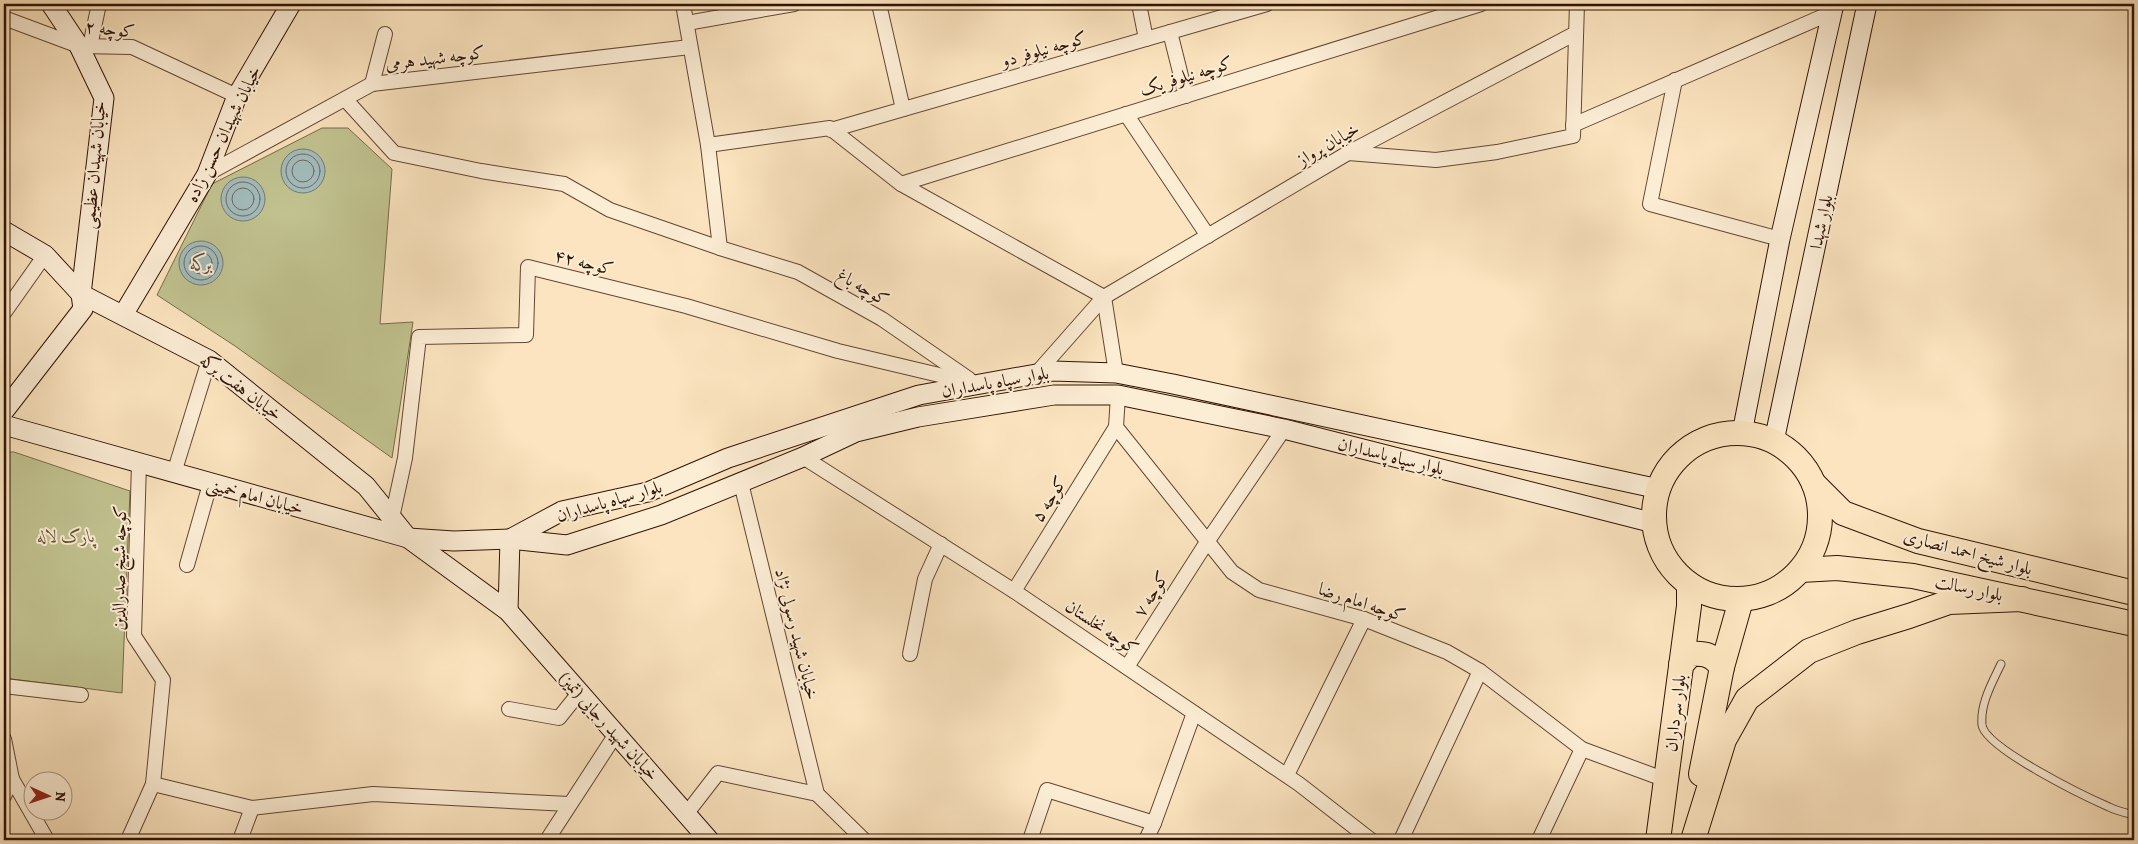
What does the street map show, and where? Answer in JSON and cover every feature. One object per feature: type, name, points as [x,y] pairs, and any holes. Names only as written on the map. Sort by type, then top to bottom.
[{"type":"highway","points":[[1742,433],[1758,435],[1774,441],[1790,452],[1804,466],[1814,484],[1820,506],[1820,529],[1813,551],[1801,570],[1784,586],[1763,596],[1740,600],[1722,599],[1705,593],[1689,584],[1676,572],[1665,558],[1658,541],[1654,523],[1656,500],[1666,473],[1677,458],[1691,447],[1707,439],[1724,434],[1742,433]]},
{"type":"highway","name":"بلوار شیخ احمد انصاری","points":[[1814,484],[1843,513],[1918,541],[2134,593]]},
{"type":"highway","name":"بلوار رسالت","points":[[1801,570],[1837,568],[1913,576],[2134,624]]},
{"type":"highway","name":"بلوار سرداران","points":[[1658,840],[1689,606],[1689,584]]},
{"type":"highway","points":[[1692,840],[1724,740],[1747,699],[1809,651],[1857,632],[1949,602],[2022,599]]},
{"type":"highway","name":"بلوار سرداران","points":[[1692,840],[1704,750],[1722,667],[1740,600]]},
{"type":"highway","points":[[1681,665],[1691,654],[1704,653],[1714,658],[1722,667]]},
{"type":"main road","name":"خیابان شهیدان عظیمی","points":[[50,4],[84,46],[104,98],[82,301]]},
{"type":"main road","name":"خیابان شهیدان حسن زاده","points":[[123,315],[207,174],[237,96],[291,4]]},
{"type":"main road","name":"بلوار شهدا","points":[[1774,441],[1867,4]]},
{"type":"main road","name":"بلوار شهدا","points":[[1742,433],[1780,239],[1834,8]]},
{"type":"main road","name":"خیابان هفت برکه","points":[[4,231],[45,255],[82,301],[123,315],[209,360],[366,486],[408,538]]},
{"type":"main road","points":[[4,411],[82,301]]},
{"type":"main road","name":"بلوار سپاه پاسداران","points":[[510,539],[562,511],[648,492],[728,458],[918,395],[1053,371],[1116,373],[1659,489]]},
{"type":"main road","name":"بلوار سپاه پاسداران","points":[[510,539],[567,545],[662,515],[803,457],[856,432],[918,417],[1054,395],[1118,395],[1284,429],[1654,523]]},
{"type":"main road","name":"خیابان امام خمینی","points":[[4,425],[408,538],[454,542],[510,539]]},
{"type":"main road","name":"خیابان شهید رجایی (تمیز)","points":[[408,538],[508,611],[710,840]]},
{"type":"main road","points":[[508,611],[510,539]]},
{"type":"street","points":[[84,46],[98,4]]},
{"type":"street","points":[[683,4],[708,145],[720,248]]},
{"type":"street","points":[[687,23],[794,4]]},
{"type":"street","points":[[879,4],[903,109]]},
{"type":"street","points":[[1139,4],[1146,39]]},
{"type":"street","name":"کوچه نیلوفر دو","points":[[708,145],[831,130],[1267,4]]},
{"type":"street","name":"کوچه نیلوفر یک","points":[[902,184],[1481,4]]},
{"type":"street","points":[[1348,153],[1436,160],[1497,152],[1573,136],[1577,4]]},
{"type":"street","points":[[1573,124],[1834,8]]},
{"type":"street","name":"کوچه ۲","points":[[4,18],[84,46],[132,47],[237,96]]},
{"type":"street","points":[[1170,32],[1186,96]]},
{"type":"street","name":"خیابان پرواز","points":[[1036,374],[1104,297],[1348,153],[1576,32]]},
{"type":"street","points":[[372,84],[385,34]]},
{"type":"street","name":"کوچه شهید هرمی","points":[[207,174],[372,84],[690,47]]},
{"type":"street","points":[[1675,80],[1650,204],[1780,239]]},
{"type":"street","name":"کوچه باغ","points":[[345,99],[394,153],[481,171],[564,184],[610,210],[720,248],[798,272],[882,319],[976,384]]},
{"type":"street","points":[[1126,114],[1208,236]]},
{"type":"street","points":[[831,130],[902,184],[1104,297],[1116,373]]},
{"type":"street","points":[[4,313],[45,255]]},
{"type":"street","name":"کوچه ۴۲","points":[[392,518],[405,458],[420,337],[526,335],[528,267],[686,306],[838,351],[976,384]]},
{"type":"street","points":[[174,473],[209,360]]},
{"type":"street","points":[[1116,427],[1118,395]]},
{"type":"street","name":"کوچه امام رضا","points":[[1116,427],[1232,572],[1259,590],[1364,619],[1447,652],[1480,671],[1582,749],[1666,780]]},
{"type":"street","name":"کوچه ۵","points":[[1014,591],[1116,427]]},
{"type":"street","name":"کوچه ۷","points":[[1127,667],[1207,542],[1284,429]]},
{"type":"street","name":"کوچه نخلستان","points":[[803,457],[1014,591],[1127,667],[1287,775],[1371,840]]},
{"type":"street","name":"کوچه شیخ صدرالدین","points":[[128,840],[152,784],[163,680],[134,636],[139,463]]},
{"type":"street","name":"خیابان شهید رسولی نژاد","points":[[740,483],[817,794]]},
{"type":"street","points":[[187,565],[210,484]]},
{"type":"street","points":[[910,654],[925,579],[941,544]]},
{"type":"street","points":[[1287,775],[1364,619]]},
{"type":"street","points":[[1401,840],[1480,671]]},
{"type":"street","points":[[4,686],[80,695]]},
{"type":"street","points":[[509,709],[559,718],[579,693]]},
{"type":"street","points":[[1146,840],[1194,713]]},
{"type":"street","points":[[547,840],[616,734]]},
{"type":"street","points":[[4,739],[12,780],[48,840]]},
{"type":"street","points":[[1539,840],[1582,749]]},
{"type":"street","points":[[687,813],[718,773],[817,794],[864,840]]},
{"type":"street","points":[[4,796],[12,780]]},
{"type":"street","points":[[152,784],[252,808],[373,794],[569,804]]},
{"type":"street","points":[[1030,840],[1047,790],[1154,823]]},
{"type":"street","points":[[240,840],[252,808]]},
{"type":"lane","points":[[2001,664],[1985,699],[1982,727],[1991,741],[2056,782],[2111,808],[2134,815]]},
{"type":"green space","points":[[322,128],[348,128],[392,169],[380,324],[413,322],[392,458],[235,346],[157,295],[212,184]]},
{"type":"green space","name":"پارک لاله","points":[[4,452],[14,452],[130,491],[122,693],[4,678]]},
{"type":"water","points":[[307,149],[319,155],[324,162],[324,180],[319,187],[312,192],[299,193],[291,190],[284,183],[281,167],[284,159],[291,152]]},
{"type":"water","name":"برکه","points":[[247,177],[259,183],[264,190],[264,208],[259,215],[252,220],[239,221],[231,218],[224,211],[221,195],[224,187],[231,180]]},
{"type":"water","name":"برکه","points":[[205,241],[217,247],[222,254],[222,272],[217,279],[210,284],[197,285],[189,282],[182,275],[179,259],[182,251],[189,244]]}]
